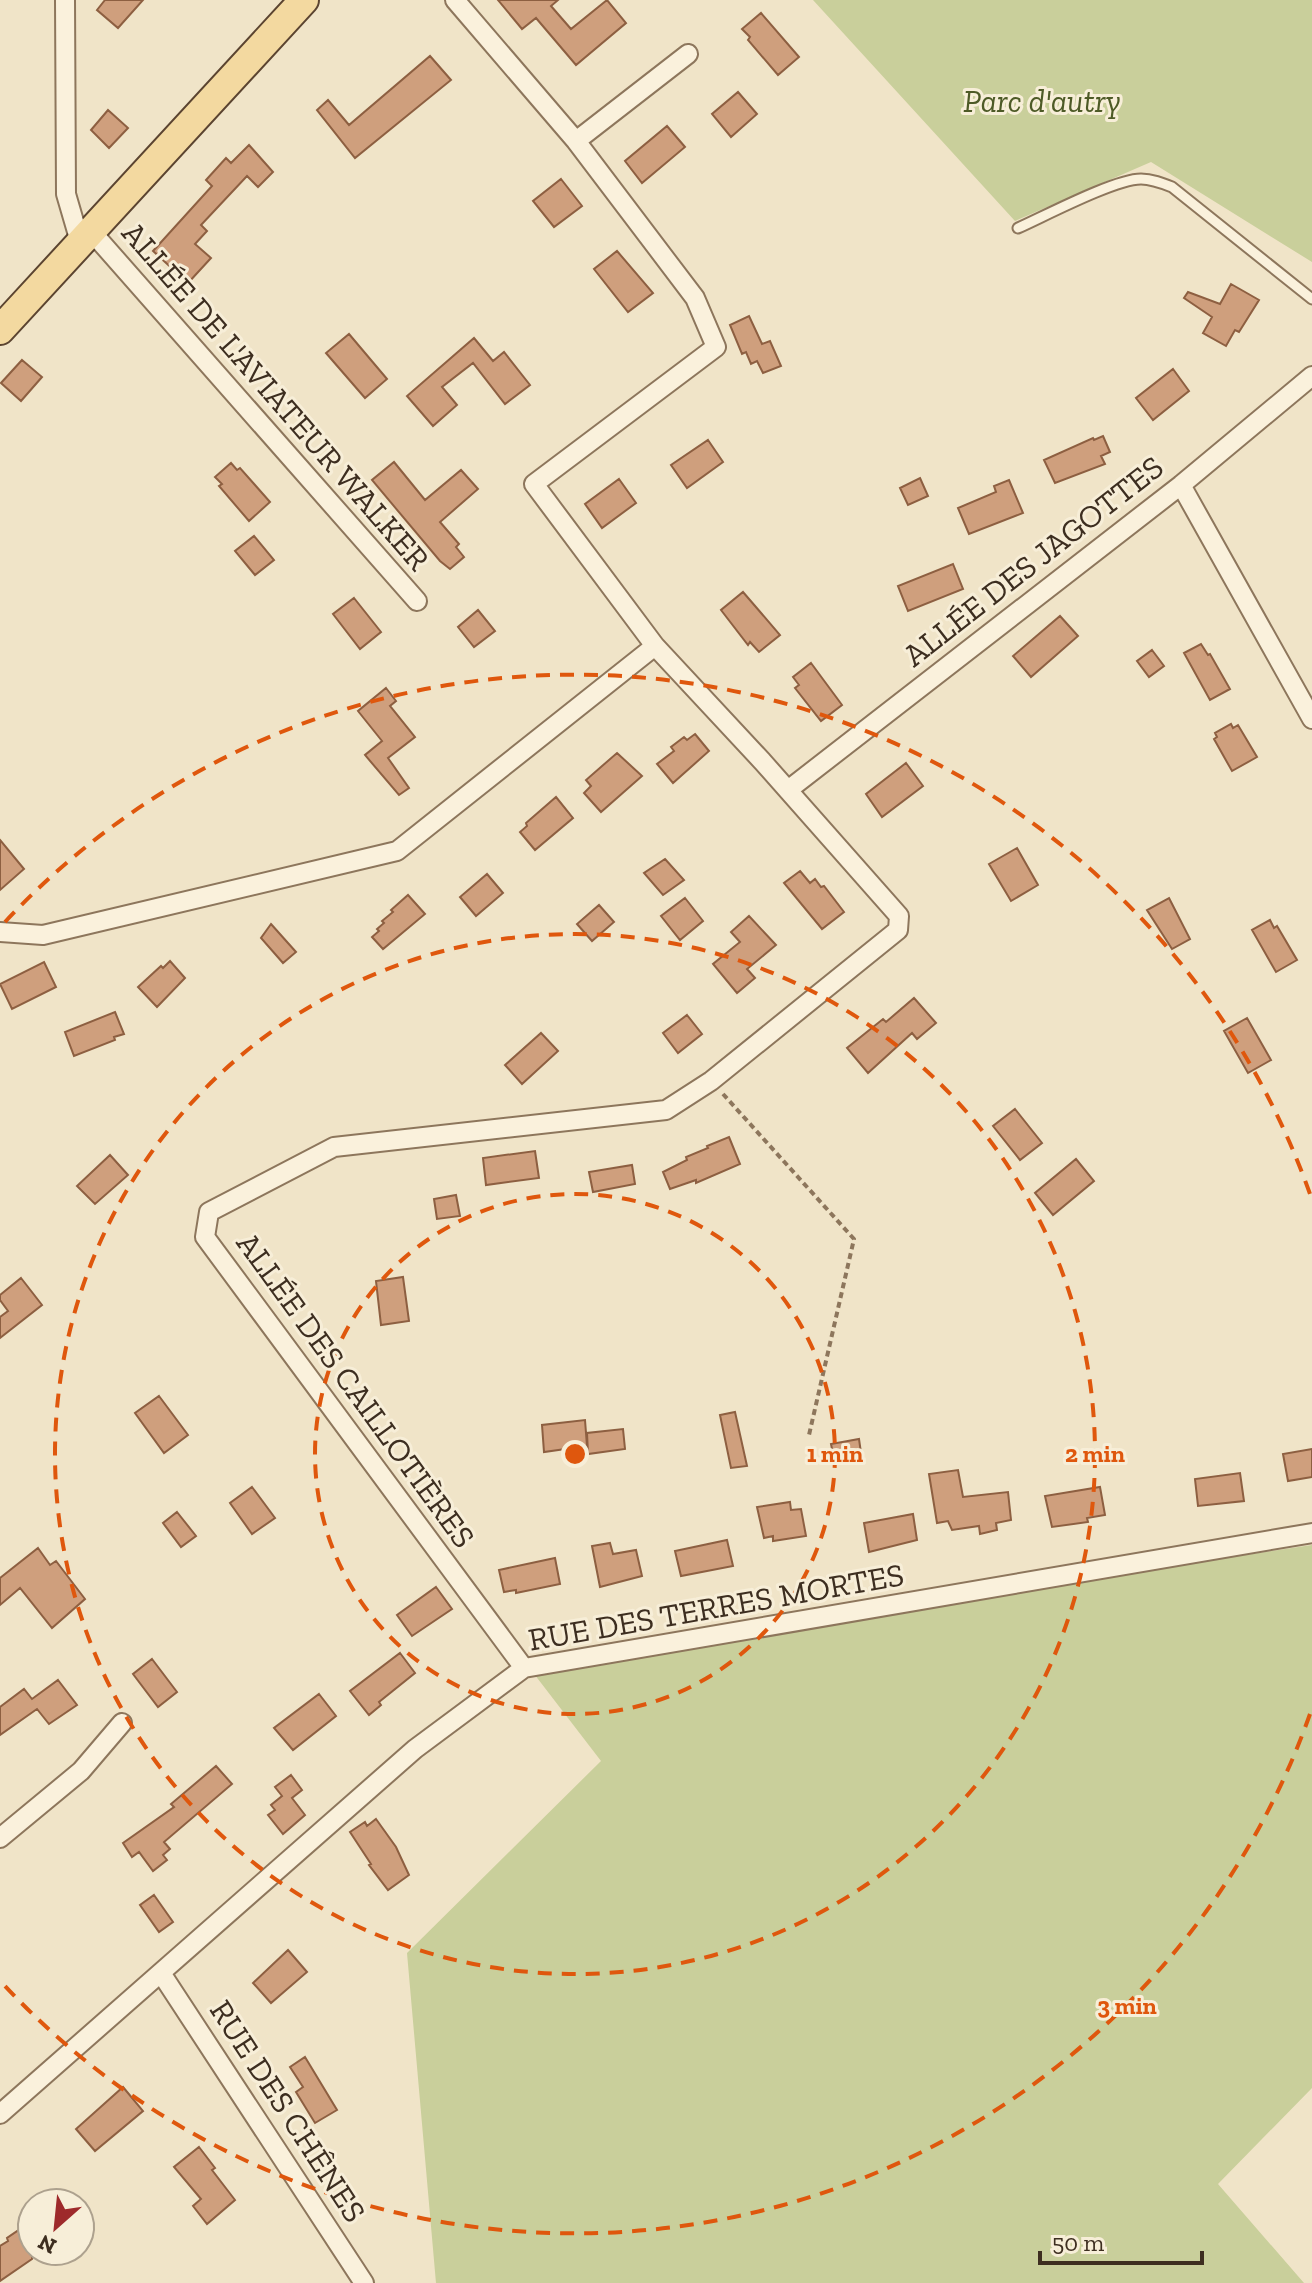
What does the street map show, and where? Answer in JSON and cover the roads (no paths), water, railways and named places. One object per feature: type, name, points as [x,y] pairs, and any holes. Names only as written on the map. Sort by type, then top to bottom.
[{"type":"main road","points":[[0,330],[304,0]]},
{"type":"street","points":[[65,0],[66,194],[85,237]]},
{"type":"street","points":[[455,0],[576,141],[688,54]]},
{"type":"street","name":"ALLÉE DES CAILLOTIÈRES","points":[[524,1668],[205,1237],[209,1212],[334,1147],[666,1110],[711,1081],[898,930],[899,916],[655,646],[534,484],[716,347],[695,298],[576,141]]},
{"type":"street","name":"ALLÉE DE L'AVIATEUR WALKER","points":[[85,237],[417,601]]},
{"type":"street","name":"ALLÉE DES JAGOTTES","points":[[788,790],[1181,485],[1312,376]]},
{"type":"street","points":[[1181,485],[1312,719]]},
{"type":"street","points":[[0,932],[43,935],[397,851],[655,646]]},
{"type":"street","name":"RUE DES TERRES MORTES","points":[[0,2114],[415,1749],[524,1668],[1312,1533]]},
{"type":"street","points":[[0,1838],[81,1771],[122,1723]]},
{"type":"street","name":"RUE DES CHÊNES","points":[[161,1973],[364,2283]]},
{"type":"lane","points":[[1018,228],[1119,183],[1141,179],[1157,181],[1172,187],[1312,299]]},
{"type":"park label","name":"Parc d'autry","points":[[1042,101]]}]
